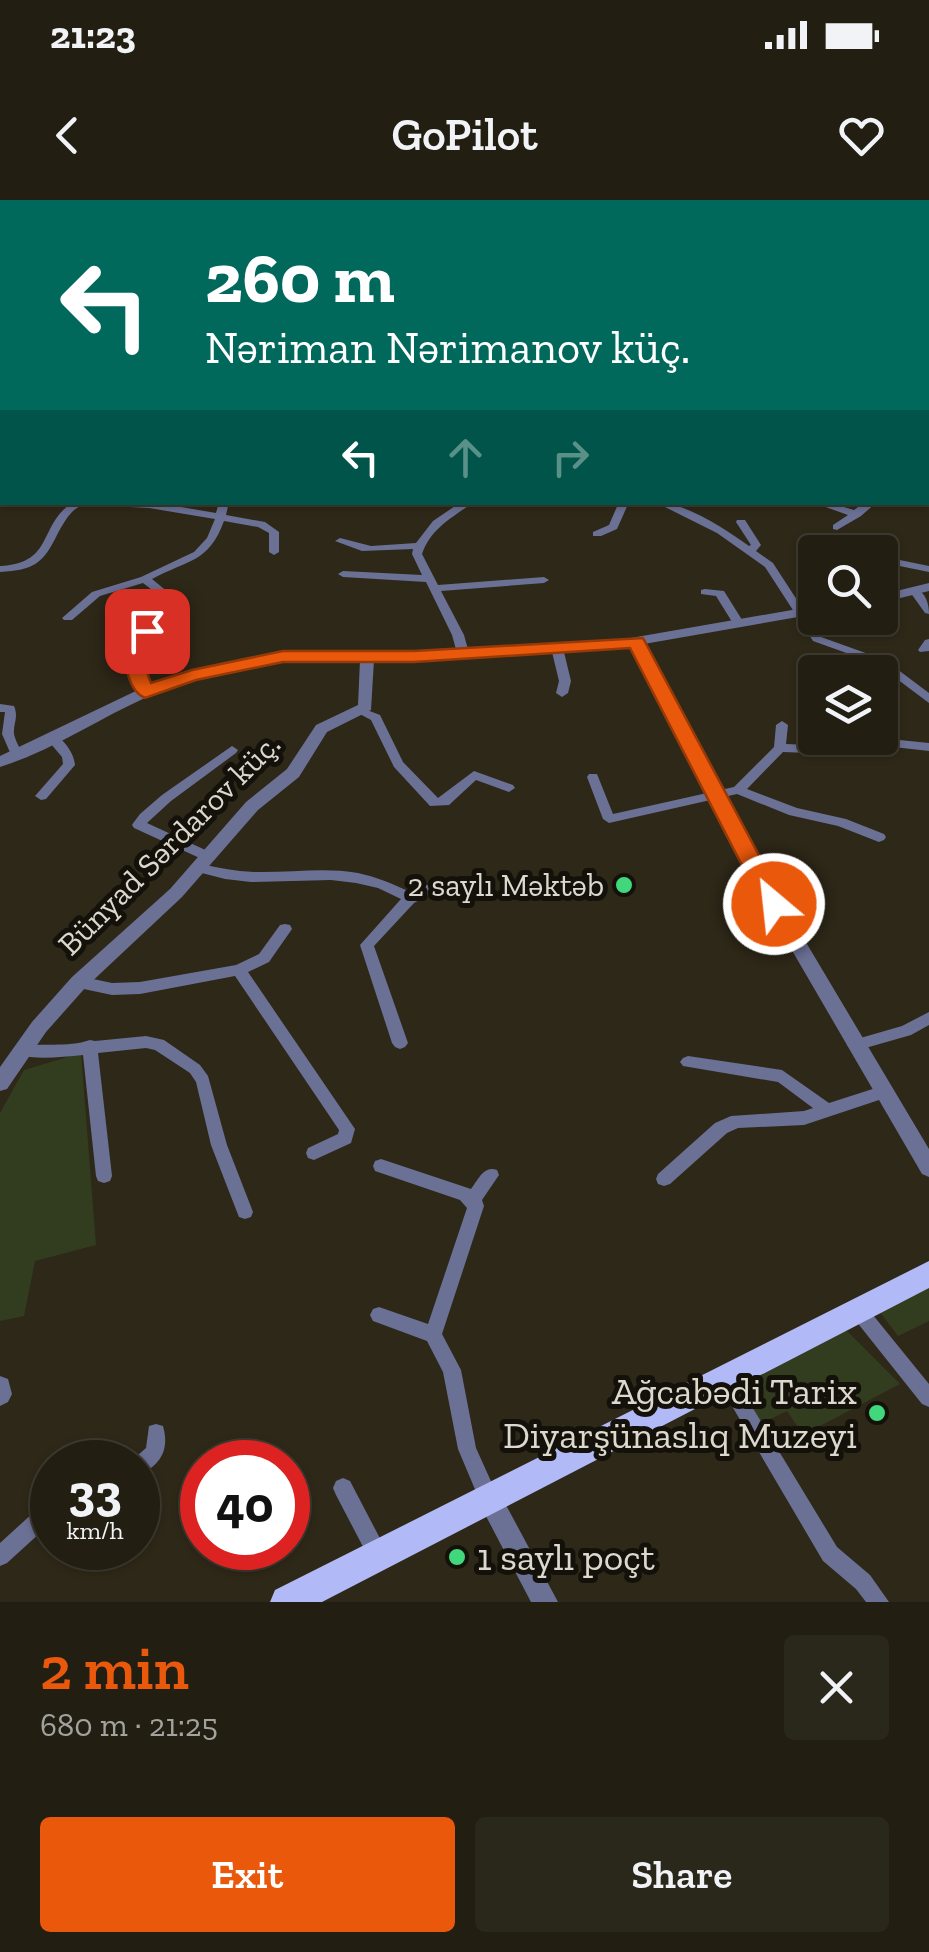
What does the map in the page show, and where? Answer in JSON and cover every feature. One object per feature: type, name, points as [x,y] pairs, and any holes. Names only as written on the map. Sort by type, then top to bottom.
[{"type":"main road","points":[[287,1602],[929,1274]]},
{"type":"street","points":[[0,570],[19,570],[44,555],[68,508],[74,505]]},
{"type":"street","points":[[149,505],[171,512],[222,509],[270,527],[274,532],[274,552]]},
{"type":"street","points":[[463,653],[433,583],[419,562],[418,546],[440,521],[464,505]]},
{"type":"street","points":[[597,534],[613,528],[623,505]]},
{"type":"street","points":[[0,762],[145,692],[192,676],[283,657],[463,653],[636,642],[798,612],[769,565],[751,550],[667,505]]},
{"type":"street","points":[[824,505],[856,514]]},
{"type":"street","points":[[837,527],[868,505]]},
{"type":"street","points":[[68,618],[96,594],[145,579],[208,548],[218,532],[222,509]]},
{"type":"street","points":[[740,522],[754,541],[751,550]]},
{"type":"street","points":[[340,541],[376,552],[418,546]]},
{"type":"street","points":[[769,565],[778,554]]},
{"type":"street","points":[[898,563],[929,569]]},
{"type":"street","points":[[342,574],[433,583],[544,580]]},
{"type":"street","points":[[145,579],[180,606],[139,640],[136,668],[145,692]]},
{"type":"street","points":[[922,590],[929,611]]},
{"type":"street","points":[[705,592],[720,593],[738,623]]},
{"type":"street","points":[[814,635],[881,662],[929,698]]},
{"type":"street","points":[[636,642],[715,794],[855,1045],[929,1168]]},
{"type":"street","points":[[557,648],[565,682],[562,693]]},
{"type":"street","points":[[367,657],[368,702],[362,712],[376,718],[398,764],[435,804],[444,802],[474,775],[509,788]]},
{"type":"street","points":[[0,708],[10,709],[8,734],[16,754]]},
{"type":"street","name":"Bünyad Sərdarov küç.","points":[[0,1083],[78,982],[204,862],[252,806],[294,772],[321,729],[362,712]]},
{"type":"street","points":[[738,790],[780,748],[782,725]]},
{"type":"street","points":[[41,796],[69,765],[68,756],[51,737]]},
{"type":"street","points":[[898,744],[929,747]]},
{"type":"street","points":[[780,748],[798,749]]},
{"type":"street","points":[[232,750],[152,809],[139,825],[229,876],[371,878],[383,881],[409,899]]},
{"type":"street","points":[[593,776],[608,818],[738,790],[794,812],[841,822],[879,837]]},
{"type":"street","points":[[400,1043],[367,945],[409,899],[430,888]]},
{"type":"street","points":[[78,982],[112,990],[140,988],[239,970],[264,958],[285,928]]},
{"type":"street","points":[[239,970],[347,1129],[345,1138],[314,1153]]},
{"type":"street","points":[[855,1045],[906,1031],[929,1018]]},
{"type":"street","points":[[22,1051],[159,1044],[196,1069],[203,1080],[219,1146],[245,1212]]},
{"type":"street","points":[[90,1046],[104,1176]]},
{"type":"street","points":[[688,1062],[782,1076],[824,1108]]},
{"type":"street","points":[[664,1179],[721,1128],[737,1122],[804,1118],[824,1108],[882,1092]]},
{"type":"street","points":[[381,1166],[472,1199],[476,1206],[432,1334]]},
{"type":"street","points":[[472,1199],[491,1176]]},
{"type":"street","points":[[858,1310],[929,1398]]},
{"type":"street","points":[[379,1315],[432,1334],[452,1370],[467,1449],[488,1499],[545,1602]]},
{"type":"street","points":[[725,1378],[830,1554],[863,1582],[879,1602]]},
{"type":"street","points":[[0,1387],[0,1394]]},
{"type":"street","points":[[155,1440],[156,1432]]},
{"type":"street","points":[[343,1488],[378,1556]]},
{"type":"street","points":[[0,1556],[30,1528]]},
{"type":"green space","points":[[81,1053],[96,1245],[35,1261],[24,1316],[0,1321],[0,1113],[24,1070]]},
{"type":"green space","points":[[929,1285],[929,1321],[898,1336],[879,1311]]},
{"type":"green space","points":[[845,1329],[900,1384],[803,1435],[787,1411],[758,1425],[736,1389]]},
{"type":"place","name":"2 saylı Məktəb","points":[[624,885]]},
{"type":"place","name":"Ağcabədi Tarix Diyarşünaslıq Muzeyi","points":[[877,1413]]},
{"type":"place","name":"1 saylı poçt","points":[[457,1557]]},
{"type":"route","points":[[147,631],[136,649],[138,680],[145,692],[192,676],[283,657],[414,656],[636,642],[774,904]]}]
